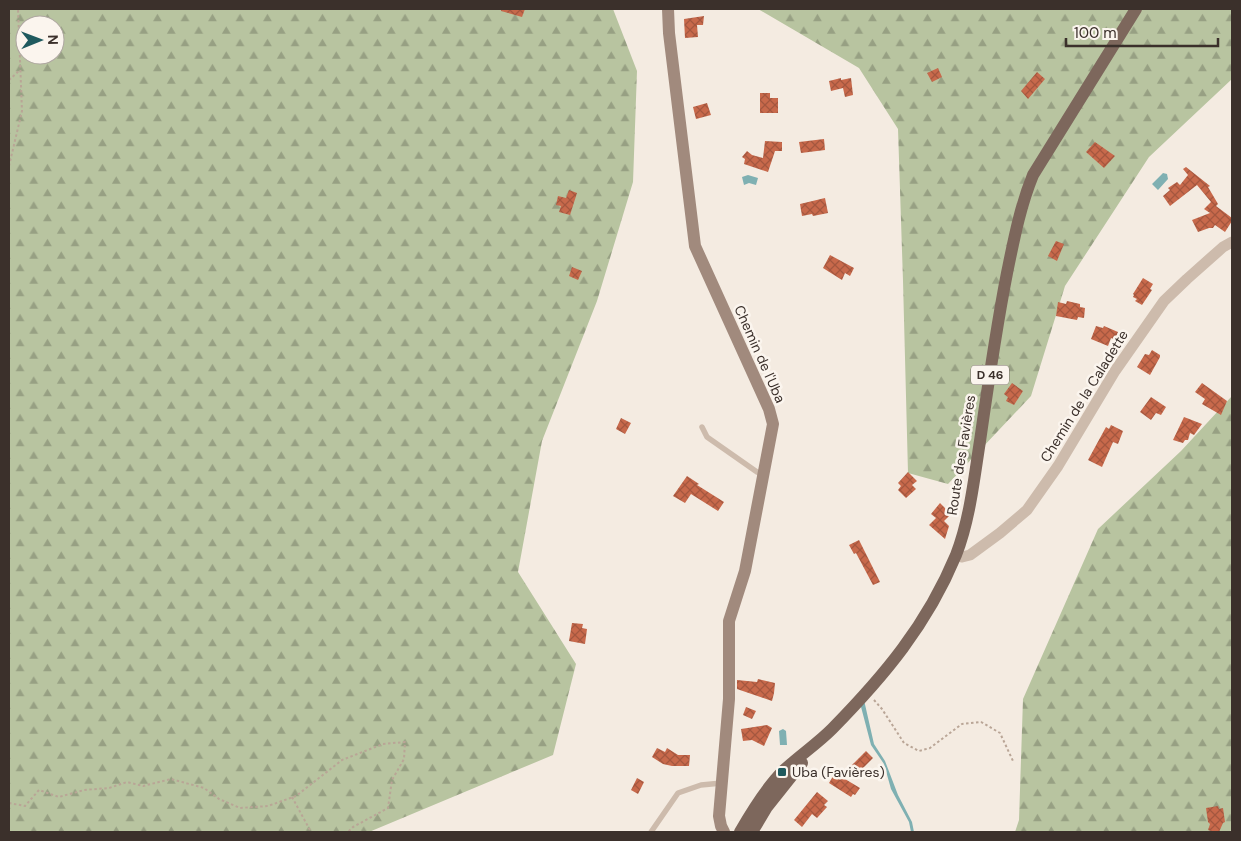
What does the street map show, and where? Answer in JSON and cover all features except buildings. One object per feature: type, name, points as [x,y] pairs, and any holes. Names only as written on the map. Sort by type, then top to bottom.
[{"type":"main road","name":"Route des Favières","points":[[740,832],[753,810],[782,772],[830,730],[867,692],[904,649],[931,606],[956,554],[965,528],[999,312],[1024,197],[1033,175],[1136,9]]},
{"type":"main road","name":"D 46","points":[[752,832],[778,792],[830,730]]},
{"type":"street","name":"Chemin de l'Uba","points":[[668,9],[669,33],[694,240],[697,251],[772,417],[773,428],[745,571],[729,621],[729,699],[719,816],[724,832]]},
{"type":"street","name":"Chemin de la Caladette","points":[[956,554],[966,557],[970,555],[1027,510],[1058,466],[1114,371],[1164,301],[1223,247],[1232,242]]},
{"type":"lane","points":[[702,427],[707,437],[759,474],[764,475]]},
{"type":"lane","points":[[651,832],[678,794],[695,786],[722,783]]},
{"type":"path","points":[[9,166],[22,111],[18,9]]},
{"type":"path","points":[[9,80],[20,69]]},
{"type":"path","points":[[867,692],[882,709],[904,743],[919,751],[930,748],[962,724],[981,722],[1000,733],[1013,761]]},
{"type":"path","points":[[9,803],[25,806],[39,790],[59,797],[84,790],[109,788],[127,782],[143,786],[171,779],[204,788],[219,800],[240,808],[268,806],[292,797],[322,777],[342,760],[383,744],[405,742],[404,759],[392,780],[388,808],[348,832]]},
{"type":"path","points":[[292,797],[311,832]]},
{"type":"green space","points":[[9,9],[613,9],[637,71],[633,182],[597,301],[542,441],[518,572],[576,664],[553,755],[369,832],[9,832]]},
{"type":"green space","points":[[758,9],[1232,9],[1232,79],[1149,157],[1065,286],[1031,396],[948,484],[908,473],[898,129],[859,68]]},
{"type":"green space","points":[[1232,396],[1232,830],[1228,832],[1015,832],[1019,820],[1023,699],[1098,529],[1181,451]]},
{"type":"water","points":[[1163,173],[1167,174],[1168,179],[1158,190],[1152,184]]},
{"type":"water","points":[[748,175],[758,178],[756,185],[749,183],[744,185],[742,177]]},
{"type":"water","points":[[864,700],[874,744],[885,761],[898,795],[912,822],[914,832],[911,832],[909,822],[891,789],[884,764],[871,745],[860,703]]},
{"type":"water","points":[[783,729],[786,731],[787,745],[780,745],[779,731]]},
{"type":"place","name":"Uba (Favières)","points":[[782,772]]}]
